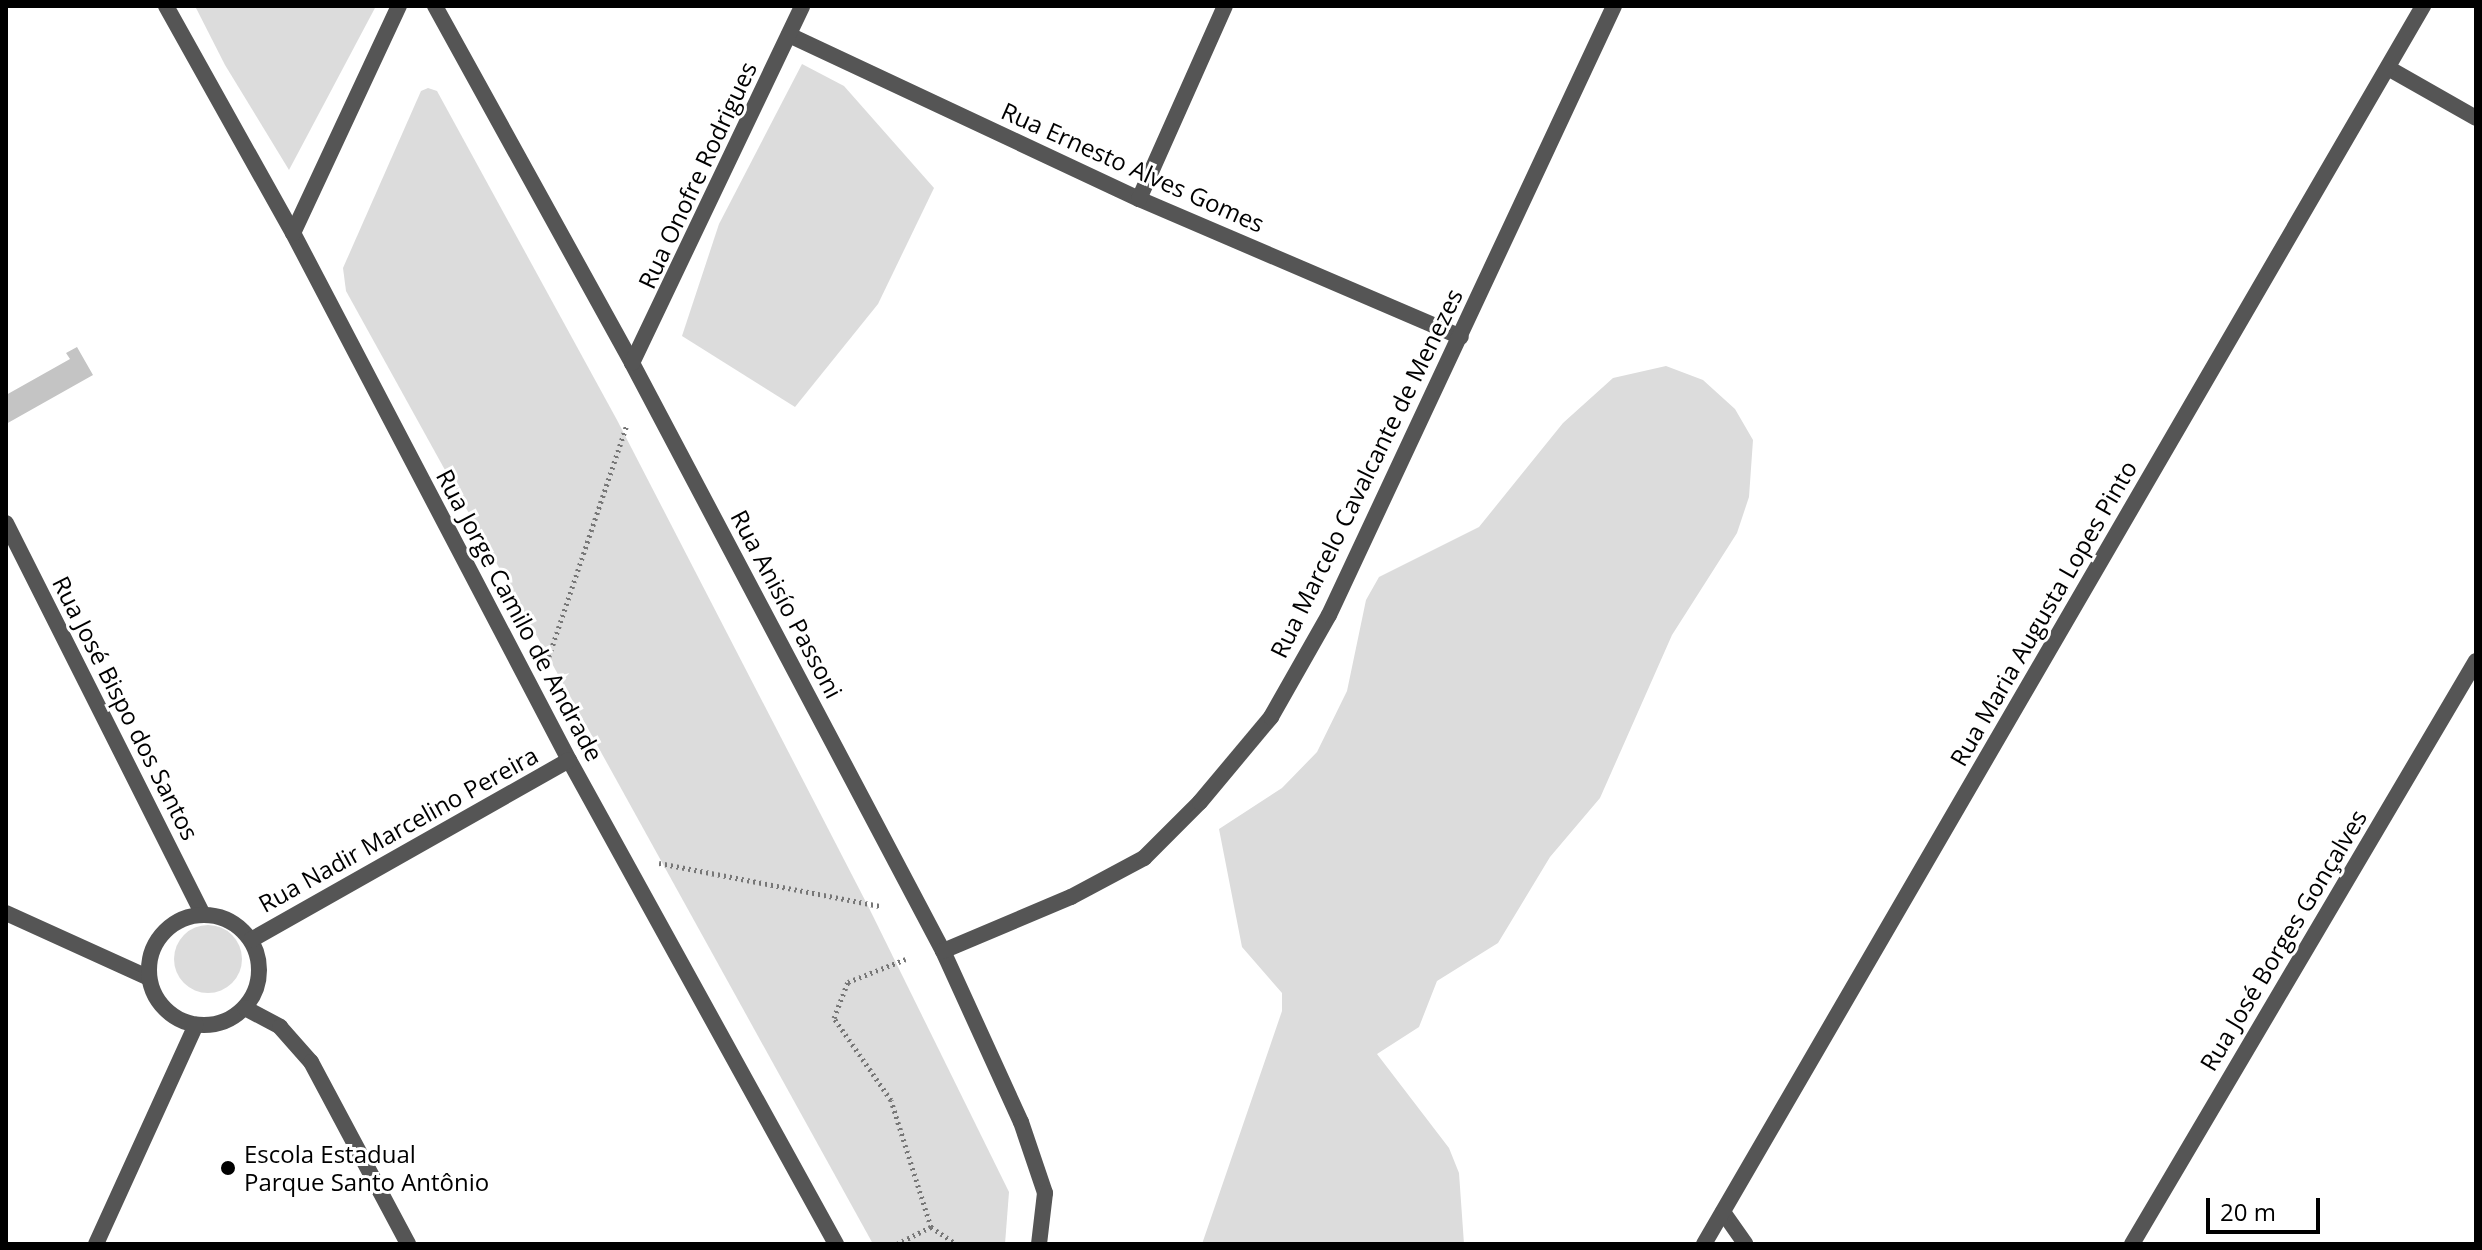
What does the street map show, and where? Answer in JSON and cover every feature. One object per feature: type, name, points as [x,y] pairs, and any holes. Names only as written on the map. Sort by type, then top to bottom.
[{"type":"street","name":"Rua Jorge Camilo de Andrade","points":[[166,6],[293,233],[569,760],[836,1244]]},
{"type":"street","points":[[293,233],[399,6]]},
{"type":"street","name":"Rua Anisío Passoni","points":[[435,6],[632,363],[943,951],[1021,1122],[1045,1193],[1039,1244]]},
{"type":"street","name":"Rua Onofre Rodrigues","points":[[632,363],[802,6]]},
{"type":"street","points":[[1139,199],[1225,6]]},
{"type":"street","name":"Rua Marcelo Cavalcante de Menezes","points":[[943,951],[1071,897],[1144,858],[1200,802],[1271,717],[1329,615],[1614,6]]},
{"type":"street","name":"Rua Maria Augusta Lopes Pinto","points":[[1704,1244],[2423,6]]},
{"type":"street","name":"Rua Ernesto Alves Gomes","points":[[789,35],[1139,199],[1461,337]]},
{"type":"street","points":[[2388,68],[2476,118]]},
{"type":"street","name":"Rua José Bispo dos Santos","points":[[6,523],[203,914]]},
{"type":"street","name":"Rua José Borges Gonçalves","points":[[2132,1244],[2476,661]]},
{"type":"street","name":"Rua Nadir Marcelino Pereira","points":[[251,940],[569,760]]},
{"type":"street","points":[[6,913],[149,978]]},
{"type":"street","points":[[203,914],[222,916],[251,940],[260,975],[245,1008],[231,1019],[196,1025],[165,1009],[149,978],[149,959],[168,927],[203,914]]},
{"type":"street","points":[[245,1008],[280,1027],[311,1062],[408,1244]]},
{"type":"street","points":[[96,1244],[196,1025]]},
{"type":"street","points":[[1723,1212],[1745,1244]]},
{"type":"path","points":[[544,670],[627,424]]},
{"type":"path","points":[[659,863],[880,906]]},
{"type":"path","points":[[906,959],[848,982],[834,1018],[891,1100],[931,1227],[956,1244]]},
{"type":"path","points":[[897,1244],[931,1227]]},
{"type":"shaded area","points":[[195,6],[376,6],[289,170],[225,65]]},
{"type":"shaded area","points":[[802,64],[844,86],[934,188],[878,304],[795,407],[682,336],[719,224]]},
{"type":"shaded area","points":[[428,88],[437,91],[617,420],[868,906],[1009,1192],[1005,1244],[873,1244],[346,291],[343,268],[421,91]]},
{"type":"shaded area","points":[[1666,366],[1703,380],[1735,409],[1753,440],[1749,497],[1737,533],[1672,635],[1600,798],[1550,857],[1498,943],[1437,981],[1419,1027],[1377,1054],[1449,1148],[1459,1173],[1464,1244],[1202,1244],[1282,1011],[1282,993],[1242,947],[1219,829],[1282,788],[1317,752],[1347,691],[1366,600],[1379,577],[1479,527],[1563,423],[1613,378]]},
{"type":"shaded area","points":[[208,925],[232,935],[242,959],[232,983],[208,993],[184,983],[174,959],[184,935]]},
{"type":"building","points":[[77,347],[93,375],[6,424],[6,395],[70,359],[66,353]]},
{"type":"place","name":"Escola Estadual Parque Santo Antônio","points":[[228,1168]]}]
